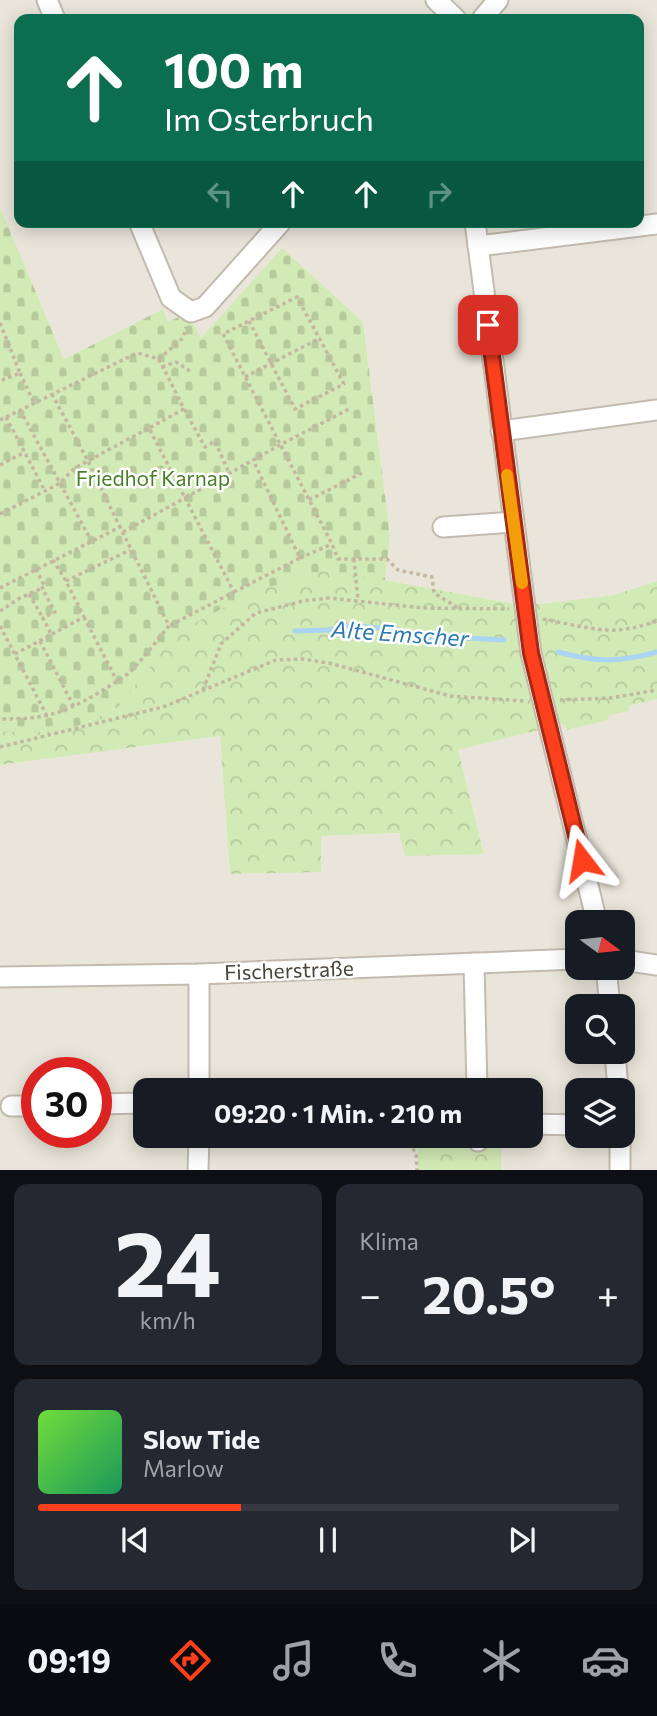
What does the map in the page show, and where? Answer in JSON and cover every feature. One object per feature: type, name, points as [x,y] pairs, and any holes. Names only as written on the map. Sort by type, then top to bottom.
[{"type":"street","points":[[436,0],[451,14]]},
{"type":"street","points":[[486,14],[498,0]]},
{"type":"street","points":[[142,228],[171,298],[191,312],[205,307],[276,228]]},
{"type":"street","points":[[476,228],[531,653],[594,910]]},
{"type":"street","points":[[478,246],[624,228]]},
{"type":"street","points":[[501,431],[657,410]]},
{"type":"street","points":[[443,527],[514,522]]},
{"type":"street","name":"Fischerstraße","points":[[0,977],[199,974],[565,960]]},
{"type":"street","points":[[635,962],[657,965]]},
{"type":"street","points":[[474,963],[477,1078]]},
{"type":"street","points":[[199,974],[199,1078]]},
{"type":"street","points":[[112,1104],[133,1103]]},
{"type":"street","points":[[11,1106],[21,1106]]},
{"type":"street","points":[[543,1124],[565,1125]]},
{"type":"street","points":[[198,1170],[199,1148]]},
{"type":"street","points":[[620,1148],[620,1170]]},
{"type":"path","points":[[249,321],[295,409],[344,384],[297,297],[249,321],[223,334],[338,559],[387,559],[398,570],[432,577],[434,593],[458,608]]},
{"type":"path","points":[[159,359],[183,338],[191,312]]},
{"type":"path","points":[[0,323],[34,403]]},
{"type":"path","points":[[245,377],[320,338]]},
{"type":"path","points":[[0,420],[137,353],[159,359]]},
{"type":"path","points":[[159,359],[205,447],[215,441],[229,473]]},
{"type":"path","points":[[162,367],[176,362],[190,371]]},
{"type":"path","points":[[0,381],[20,373]]},
{"type":"path","points":[[52,394],[169,626]]},
{"type":"path","points":[[0,514],[60,483],[75,468],[184,409]]},
{"type":"path","points":[[20,410],[91,540]]},
{"type":"path","points":[[122,533],[349,410]]},
{"type":"path","points":[[6,417],[45,491]]},
{"type":"path","points":[[149,428],[234,592]]},
{"type":"path","points":[[0,465],[25,452]]},
{"type":"path","points":[[253,460],[300,558]]},
{"type":"path","points":[[309,500],[362,473]]},
{"type":"path","points":[[0,587],[120,527]]},
{"type":"path","points":[[0,719],[30,719],[74,707],[131,671],[169,626],[332,544]]},
{"type":"path","points":[[66,581],[130,550]]},
{"type":"path","points":[[354,559],[358,601]]},
{"type":"path","points":[[53,560],[117,681]]},
{"type":"path","points":[[0,611],[45,587],[36,569]]},
{"type":"path","points":[[42,588],[55,612],[43,618]]},
{"type":"path","points":[[29,594],[52,636]]},
{"type":"path","points":[[204,690],[221,644],[256,613],[303,601],[330,598],[423,608],[509,608],[588,628],[610,630],[632,628],[657,621]]},
{"type":"path","points":[[15,654],[84,617]]},
{"type":"path","points":[[0,626],[47,716]]},
{"type":"path","points":[[40,642],[74,707]]},
{"type":"path","points":[[0,741],[1,747],[163,707],[276,660],[302,659],[329,663],[450,696],[542,701],[611,698],[657,690]]},
{"type":"path","points":[[412,1148],[416,1153],[416,1170]]},
{"type":"shaded area","points":[[0,0],[657,0],[657,581],[614,595],[540,604],[515,604],[385,580],[390,535],[363,322],[200,338],[168,323],[163,309],[64,359],[0,207]]},
{"type":"shaded area","points":[[657,699],[657,1170],[0,1170],[0,765],[220,736],[230,874],[321,871],[320,836],[400,833],[484,854],[458,750],[565,724],[567,730],[608,719],[608,715]]},
{"type":"green space","name":"Friedhof Karnap","points":[[0,207],[64,359],[163,309],[168,322],[187,313],[201,338],[282,248],[363,322],[390,535],[385,580],[322,576],[134,688],[117,708],[64,730],[0,732]]},
{"type":"green space","points":[[322,571],[515,604],[540,604],[614,595],[657,581],[657,699],[629,706],[629,711],[609,715],[608,720],[567,730],[564,724],[458,750],[484,854],[405,856],[399,833],[321,836],[321,872],[230,874],[220,736],[0,765],[0,732],[44,732],[81,725],[117,708],[178,632],[253,592]]},
{"type":"green space","points":[[416,1148],[501,1148],[501,1170],[418,1170],[418,1151]]},
{"type":"waterway","name":"Alte Emscher","points":[[295,631],[351,626],[395,629],[430,640],[504,640]]},
{"type":"waterway","name":"Alte Emscher","points":[[558,652],[608,660],[657,652]]},
{"type":"slow traffic","points":[[507,475],[522,583]]},
{"type":"route","points":[[488,325],[531,653],[582,860]]}]
